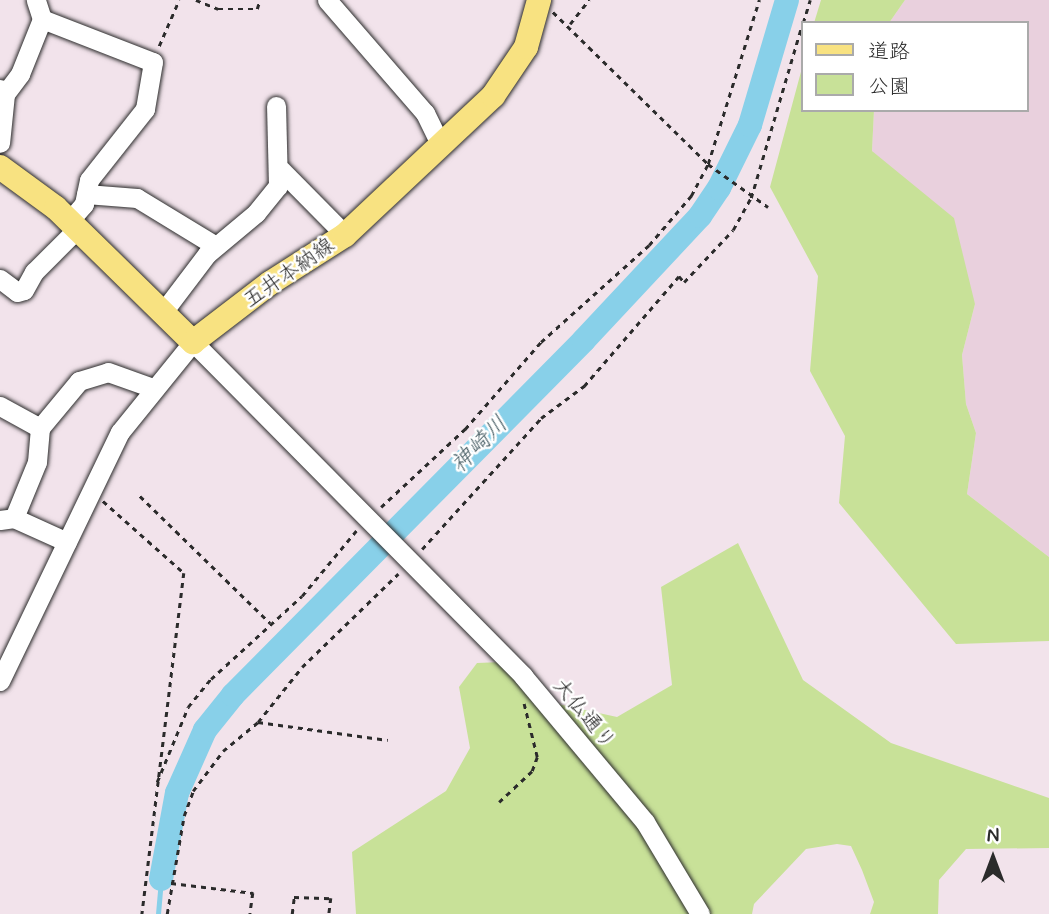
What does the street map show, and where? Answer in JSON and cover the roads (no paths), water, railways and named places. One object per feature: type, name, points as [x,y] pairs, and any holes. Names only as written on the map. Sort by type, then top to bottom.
[{"type":"main road","name":"五井本納線","points":[[194,342],[270,283],[345,234],[493,96],[516,66],[538,2]]},
{"type":"main road","points":[[0,167],[73,225],[194,342]]},
{"type":"street","points":[[0,142],[3,91],[20,74],[41,19],[36,0]]},
{"type":"street","points":[[327,0],[425,113],[441,146]]},
{"type":"street","points":[[0,279],[17,292],[24,290],[34,272],[73,225],[84,204],[89,180],[145,108],[153,62],[41,19]]},
{"type":"street","points":[[163,312],[216,246],[256,213],[278,186],[281,170],[276,106]]},
{"type":"street","points":[[281,170],[345,234]]},
{"type":"street","points":[[86,194],[136,198],[216,246]]},
{"type":"street","points":[[0,681],[90,489],[120,432],[153,388],[194,342]]},
{"type":"street","name":"大仏通り","points":[[194,342],[523,677],[645,822],[700,914]]},
{"type":"street","points":[[67,542],[7,519],[37,462],[40,428],[69,391],[93,373],[128,376],[153,388]]},
{"type":"street","points":[[0,406],[40,428]]},
{"type":"waterway","name":"神崎川","points":[[161,879],[177,793],[205,730],[233,695],[584,340],[700,216],[719,188],[750,125],[787,0]]},
{"type":"waterway","points":[[158,914],[161,879]]}]
